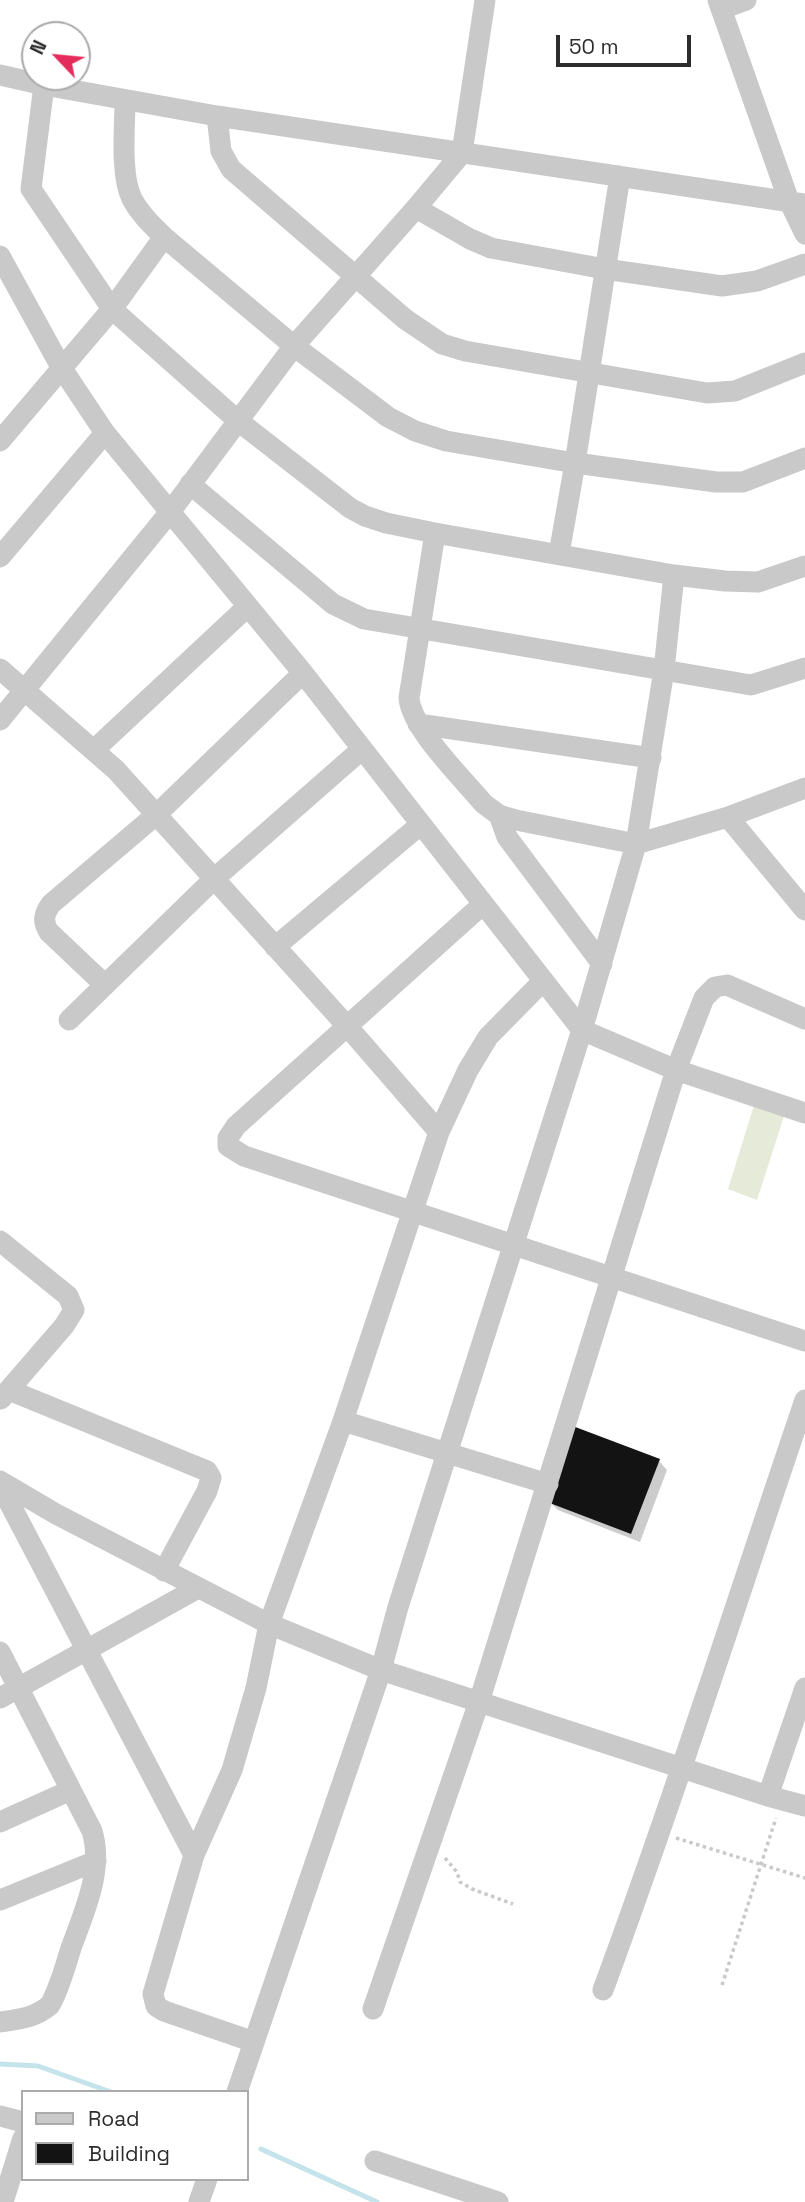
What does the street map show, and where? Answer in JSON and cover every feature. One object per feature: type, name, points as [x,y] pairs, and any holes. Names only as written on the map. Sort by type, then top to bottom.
[{"type":"street","points":[[0,720],[170,512],[294,346],[462,153],[485,0]]},
{"type":"street","points":[[746,0],[720,4],[797,202],[805,234]]},
{"type":"street","points":[[0,75],[21,80]]},
{"type":"street","points":[[43,91],[31,189],[111,309],[237,420],[350,508],[386,523],[674,575],[744,583],[779,576],[805,566]]},
{"type":"street","points":[[76,91],[217,116],[797,202]]},
{"type":"street","points":[[125,100],[128,184],[132,198],[145,217],[164,237],[294,346],[388,417],[415,431],[446,441],[575,463],[729,483],[761,477],[805,458]]},
{"type":"street","points":[[217,116],[221,151],[231,169],[405,319],[442,344],[465,351],[589,373],[720,393],[758,383],[805,363]]},
{"type":"street","points":[[559,554],[620,176]]},
{"type":"street","points":[[416,208],[491,248],[605,269],[722,286],[757,281],[805,264]]},
{"type":"street","points":[[0,440],[111,309],[164,237]]},
{"type":"street","points":[[0,256],[61,367],[105,433],[303,673],[582,1030],[676,1070],[805,1113]]},
{"type":"street","points":[[0,557],[105,433]]},
{"type":"street","points":[[190,484],[333,604],[364,620],[751,685],[805,668]]},
{"type":"street","points":[[435,533],[409,698],[412,715],[484,804],[499,815],[636,844],[728,817],[805,788]]},
{"type":"street","points":[[238,2090],[381,1670],[398,1607],[602,964],[636,844],[664,670],[674,575]]},
{"type":"street","points":[[94,750],[247,607]]},
{"type":"street","points":[[0,669],[94,750],[157,814],[439,1132]]},
{"type":"street","points":[[105,985],[45,926],[44,916],[51,904],[157,814],[303,673]]},
{"type":"street","points":[[418,724],[651,758]]},
{"type":"street","points":[[69,1020],[215,878],[361,750]]},
{"type":"street","points":[[499,815],[506,837],[602,964]]},
{"type":"street","points":[[728,817],[805,911]]},
{"type":"street","points":[[275,947],[420,825]]},
{"type":"street","points":[[482,905],[236,1126],[228,1138],[228,1146],[244,1156],[805,1341]]},
{"type":"street","points":[[254,2042],[164,2011],[153,2001],[194,1855],[232,1770],[256,1688],[269,1624],[343,1421],[439,1132],[468,1070],[488,1037],[543,981]]},
{"type":"street","points":[[373,2009],[478,1702],[676,1070],[704,998],[715,987],[727,985],[805,1019]]},
{"type":"street","points":[[0,1241],[68,1296],[74,1305],[71,1317],[4,1395],[207,1471],[211,1478],[207,1491],[164,1571]]},
{"type":"street","points":[[603,1990],[661,1833],[680,1766],[805,1400]]},
{"type":"street","points":[[343,1421],[548,1484]]},
{"type":"street","points":[[0,1483],[269,1624],[381,1670],[805,1806]]},
{"type":"street","points":[[0,1483],[194,1855]]},
{"type":"street","points":[[0,1698],[198,1588]]},
{"type":"street","points":[[0,1652],[96,1842],[91,1890],[50,2005],[27,2018],[0,2022]]},
{"type":"street","points":[[775,1798],[800,1722],[805,1688]]},
{"type":"street","points":[[0,1822],[71,1790]]},
{"type":"street","points":[[0,1900],[96,1861]]},
{"type":"street","points":[[0,2116],[21,2121]]},
{"type":"street","points":[[4,2202],[21,2145]]},
{"type":"street","points":[[374,2161],[498,2202]]},
{"type":"street","points":[[199,2202],[205,2181]]},
{"type":"path","points":[[722,1985],[761,1864],[775,1798]]},
{"type":"path","points":[[661,1833],[805,1878]]},
{"type":"path","points":[[427,1850],[446,1858],[457,1872],[460,1882],[513,1904]]},
{"type":"green space","points":[[756,1099],[786,1110],[757,1200],[728,1189]]},
{"type":"building","points":[[570,1425],[660,1459],[631,1534],[547,1502]]},
{"type":"waterway","points":[[0,2064],[38,2066],[105,2090]]},
{"type":"waterway","points":[[261,2149],[377,2202]]}]
